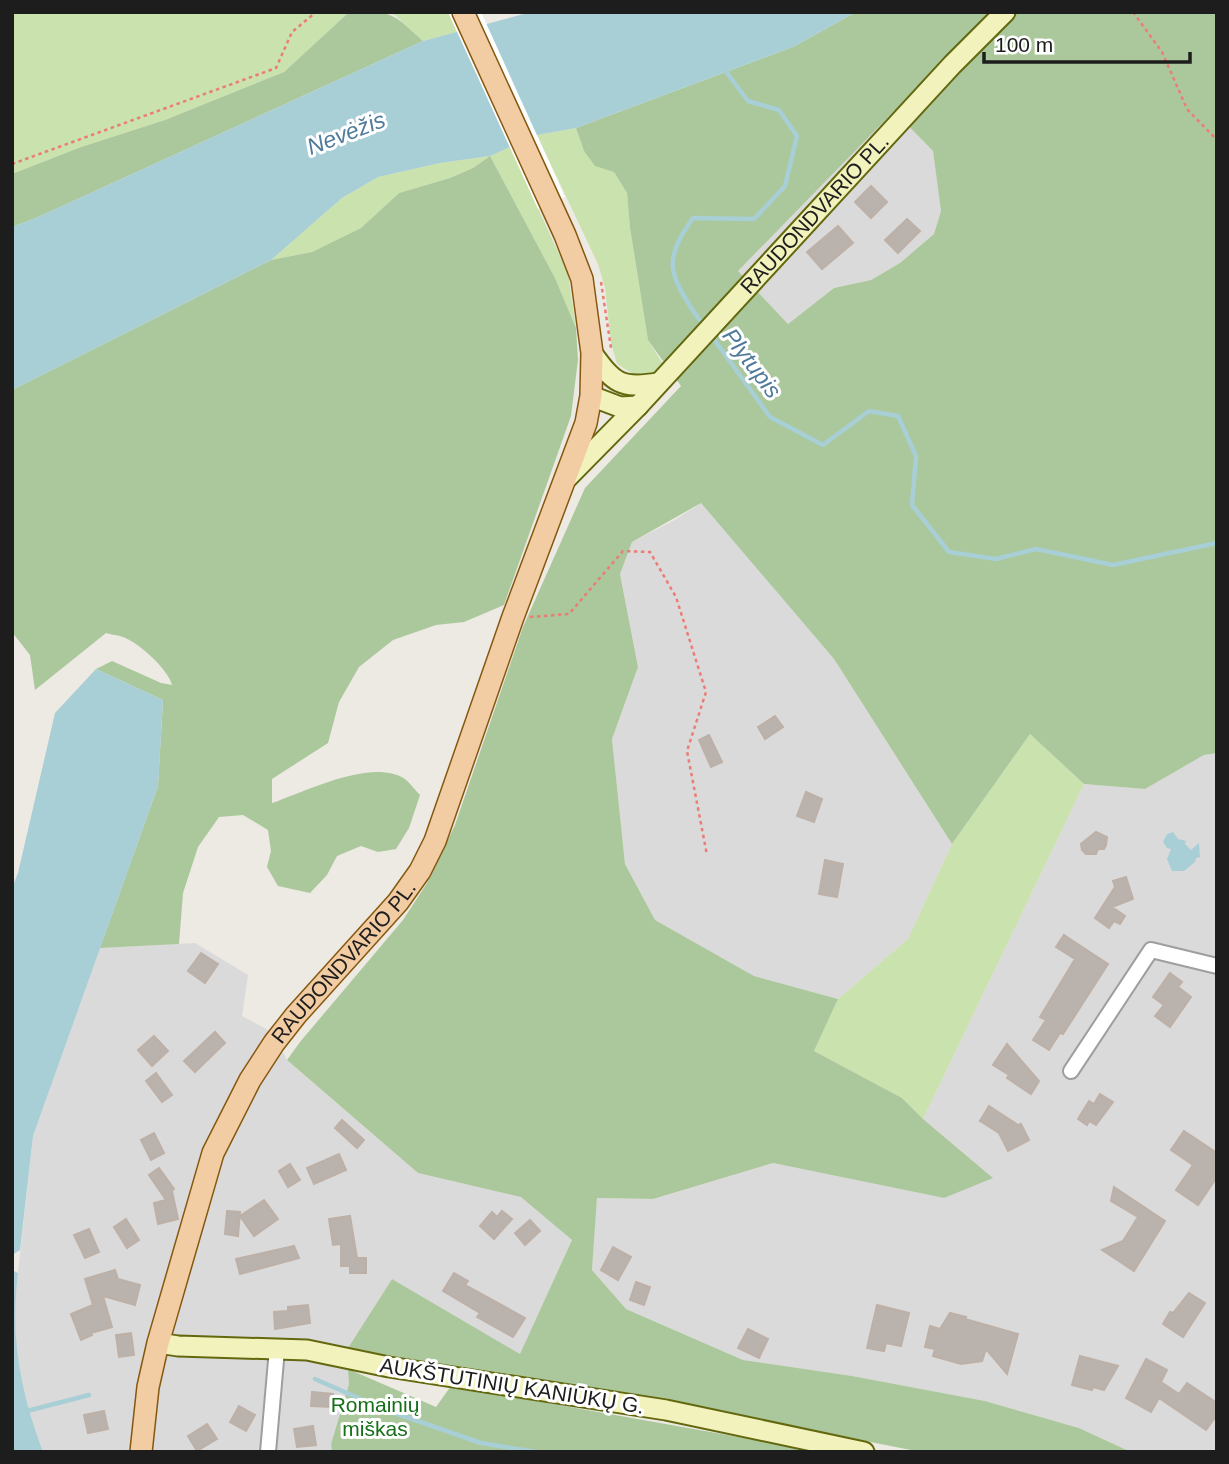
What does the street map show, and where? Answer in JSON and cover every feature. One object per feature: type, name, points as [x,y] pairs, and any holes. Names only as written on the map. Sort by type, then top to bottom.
[{"type":"main road","name":"RAUDONDVARIO PL.","points":[[141,1452],[148,1387],[158,1343],[213,1153],[250,1080],[274,1043],[398,902],[435,841],[513,617],[580,443],[591,396],[593,353],[582,279],[551,204],[463,12]]},
{"type":"main road","name":"RAUDONDVARIO PL.","points":[[567,478],[638,406],[952,65],[1005,12]]},
{"type":"main road","points":[[593,353],[605,371],[618,382],[635,387],[658,383]]},
{"type":"main road","points":[[591,396],[618,382]]},
{"type":"main road","points":[[591,396],[620,407],[638,406]]},
{"type":"main road","name":"AUKŠTUTINIŲ KANIŪKŲ G.","points":[[158,1343],[307,1350],[389,1367],[666,1410],[864,1452]]},
{"type":"street","points":[[1071,1071],[1151,950],[1217,965]]},
{"type":"street","points":[[268,1452],[277,1349]]},
{"type":"path","points":[[12,164],[276,68],[292,32],[316,12]]},
{"type":"path","points":[[431,12],[436,12]]},
{"type":"path","points":[[1133,12],[1162,52],[1187,109],[1217,140]]},
{"type":"path","points":[[513,617],[569,614],[623,551],[650,552],[676,597],[706,692],[687,751],[707,855]]},
{"type":"shaded area","points":[[894,110],[933,151],[941,211],[934,234],[900,263],[871,280],[834,288],[788,324],[738,271]]},
{"type":"shaded area","points":[[701,503],[834,659],[952,844],[908,939],[838,999],[754,976],[655,920],[625,864],[612,739],[638,667],[620,574],[632,542]]},
{"type":"shaded area","points":[[1217,753],[1217,1452],[1131,1452],[1079,1428],[985,1401],[852,1376],[743,1360],[626,1309],[592,1270],[597,1198],[653,1199],[773,1163],[944,1198],[992,1177],[923,1119],[1084,784],[1145,789],[1204,755]]},
{"type":"shaded area","points":[[195,943],[248,975],[242,1016],[272,1032],[287,1060],[418,1173],[522,1197],[572,1240],[520,1355],[392,1279],[348,1348],[349,1384],[331,1444],[332,1452],[43,1452],[27,1411],[17,1359],[14,1309],[33,1136],[100,948]]},
{"type":"green space","points":[[12,12],[354,12],[347,14],[284,72],[165,120],[81,147],[12,174]]},
{"type":"green space","points":[[354,12],[393,16],[423,41],[12,227],[12,174],[81,147],[165,120],[284,72],[347,14]]},
{"type":"green space","points":[[382,12],[448,12],[457,32],[423,41],[395,15]]},
{"type":"green space","points":[[856,12],[1217,12],[1217,753],[1204,755],[1145,789],[1084,784],[1030,734],[952,844],[834,659],[701,503],[632,542],[620,574],[638,667],[612,739],[625,864],[655,920],[754,976],[838,999],[814,1051],[902,1098],[993,1178],[944,1198],[773,1163],[653,1199],[597,1198],[592,1270],[626,1309],[743,1360],[852,1376],[985,1401],[1079,1428],[1131,1452],[921,1452],[653,1399],[517,1381],[348,1348],[392,1279],[520,1354],[572,1240],[521,1197],[418,1173],[287,1060],[403,920],[427,883],[455,825],[523,627],[585,488],[681,386],[648,340],[627,193],[614,172],[595,166],[584,151],[576,128],[793,47]],"holes":[[[894,111],[933,151],[941,211],[934,234],[900,263],[871,280],[834,288],[788,324],[738,271]]]},
{"type":"green space","points":[[576,128],[584,151],[614,172],[627,193],[648,340],[663,364],[657,374],[638,377],[617,364],[611,343],[605,288],[598,264],[537,135]]},
{"type":"green space","points":[[510,147],[568,274],[576,328],[555,278],[490,156]]},
{"type":"green space","points":[[490,156],[473,168],[450,178],[399,193],[361,228],[312,252],[271,260],[342,198],[378,177],[440,163]]},
{"type":"green space","points":[[490,156],[555,278],[576,328],[578,360],[571,416],[504,605],[464,622],[436,625],[393,640],[359,667],[339,702],[328,743],[272,779],[272,803],[357,774],[391,773],[405,779],[420,795],[409,828],[396,849],[378,852],[361,846],[337,856],[327,875],[310,893],[278,886],[267,867],[271,851],[268,830],[243,815],[219,817],[198,847],[183,893],[179,944],[100,948],[158,786],[163,700],[96,669],[112,661],[161,683],[172,685],[165,672],[144,650],[123,637],[106,633],[35,690],[30,655],[12,632],[12,390],[271,260],[312,252],[361,228],[399,193],[450,178],[473,168]]},
{"type":"green space","points":[[1030,734],[1084,784],[923,1119],[902,1098],[814,1051],[838,999],[908,939],[952,844]]},
{"type":"green space","name":"Romainių miškas","points":[[348,1369],[436,1407],[451,1386],[823,1452],[332,1452],[331,1444],[349,1384]]},
{"type":"water","name":"Nevėžis","points":[[531,12],[856,12],[793,47],[576,128],[537,135],[490,156],[440,163],[378,177],[342,198],[271,260],[12,390],[12,227],[423,41]]},
{"type":"water","points":[[96,669],[163,700],[158,786],[33,1136],[20,1250],[12,1255],[12,888],[18,873],[55,713]]},
{"type":"water","points":[[1173,832],[1178,839],[1186,841],[1185,844],[1191,850],[1199,843],[1200,857],[1184,871],[1172,871],[1167,859],[1171,849],[1163,842],[1167,834]]},
{"type":"water","points":[[12,1270],[18,1273],[15,1320],[19,1364],[28,1407],[43,1452],[12,1452]]},
{"type":"pier","points":[[448,12],[481,12],[565,197],[538,209]]},
{"type":"building","points":[[871,186],[887,202],[871,218],[855,202]]},
{"type":"building","points":[[907,219],[920,231],[898,253],[885,240]]},
{"type":"building","points":[[838,226],[853,243],[822,269],[807,252]]},
{"type":"building","points":[[775,716],[783,727],[765,739],[758,727]]},
{"type":"building","points":[[709,735],[722,762],[711,767],[699,740]]},
{"type":"building","points":[[806,792],[822,799],[814,822],[797,816]]},
{"type":"building","points":[[1096,832],[1107,837],[1106,845],[1104,849],[1098,849],[1096,854],[1086,854],[1081,844]]},
{"type":"building","points":[[825,860],[843,864],[837,897],[819,894]]},
{"type":"building","points":[[1126,877],[1133,899],[1112,907],[1125,916],[1120,924],[1114,921],[1109,928],[1095,918],[1115,887],[1113,881]]},
{"type":"building","points":[[1064,935],[1108,964],[1063,1034],[1060,1033],[1049,1050],[1033,1040],[1046,1020],[1040,1017],[1075,959],[1056,947]]},
{"type":"building","points":[[201,953],[218,964],[205,983],[188,971]]},
{"type":"building","points":[[1170,973],[1182,982],[1178,987],[1191,997],[1170,1027],[1155,1016],[1164,1005],[1153,997]]},
{"type":"building","points":[[215,1032],[225,1043],[195,1072],[184,1061]]},
{"type":"building","points":[[154,1036],[168,1051],[152,1066],[138,1050]]},
{"type":"building","points":[[1007,1044],[1039,1081],[1031,1094],[993,1065]]},
{"type":"building","points":[[156,1073],[172,1095],[162,1102],[146,1081]]},
{"type":"building","points":[[1100,1094],[1113,1102],[1096,1125],[1089,1121],[1087,1125],[1078,1119],[1089,1101],[1094,1104]]},
{"type":"building","points":[[989,1106],[1018,1125],[1021,1124],[1029,1140],[1008,1151],[999,1133],[980,1121]]},
{"type":"building","points":[[342,1120],[364,1140],[357,1148],[335,1128]]},
{"type":"building","points":[[1184,1131],[1217,1153],[1217,1177],[1198,1205],[1176,1190],[1193,1165],[1171,1150]]},
{"type":"building","points":[[154,1133],[164,1153],[151,1160],[141,1140]]},
{"type":"building","points":[[339,1154],[346,1170],[314,1184],[307,1168]]},
{"type":"building","points":[[290,1164],[300,1180],[288,1187],[279,1171]]},
{"type":"building","points":[[159,1168],[174,1189],[172,1191],[178,1219],[158,1224],[154,1203],[166,1200],[149,1175]]},
{"type":"building","points":[[1114,1187],[1165,1221],[1134,1271],[1102,1250],[1123,1241],[1138,1217],[1111,1201]]},
{"type":"building","points":[[264,1200],[278,1219],[254,1236],[240,1216]]},
{"type":"building","points":[[227,1211],[240,1212],[238,1236],[225,1234]]},
{"type":"building","points":[[502,1211],[512,1219],[494,1239],[480,1226],[492,1212],[497,1217]]},
{"type":"building","points":[[350,1216],[357,1258],[366,1258],[366,1273],[350,1273],[350,1266],[341,1266],[341,1244],[333,1245],[329,1219]]},
{"type":"building","points":[[126,1219],[139,1240],[127,1248],[114,1227]]},
{"type":"building","points":[[530,1220],[540,1231],[525,1245],[515,1233]]},
{"type":"building","points":[[89,1229],[99,1252],[85,1258],[74,1235]]},
{"type":"building","points":[[294,1246],[299,1258],[240,1274],[236,1259]]},
{"type":"building","points":[[613,1247],[631,1257],[618,1280],[601,1270]]},
{"type":"building","points":[[115,1270],[118,1279],[140,1285],[135,1305],[103,1296],[112,1327],[91,1333],[92,1335],[81,1340],[71,1314],[93,1305],[85,1279]]},
{"type":"building","points":[[454,1273],[468,1281],[465,1285],[525,1318],[513,1337],[477,1317],[480,1313],[443,1291]]},
{"type":"building","points":[[636,1282],[650,1287],[644,1305],[630,1300]]},
{"type":"building","points":[[1189,1293],[1205,1303],[1183,1337],[1163,1324],[1170,1312],[1173,1313]]},
{"type":"building","points":[[308,1305],[310,1323],[275,1329],[274,1312]]},
{"type":"building","points":[[877,1305],[909,1313],[901,1346],[886,1343],[884,1351],[867,1348]]},
{"type":"building","points":[[950,1313],[1018,1334],[1007,1374],[986,1349],[982,1361],[961,1364],[933,1356],[935,1349],[925,1347],[930,1326],[940,1329]]},
{"type":"building","points":[[748,1329],[768,1339],[759,1358],[738,1348]]},
{"type":"building","points":[[131,1333],[134,1355],[119,1357],[116,1335]]},
{"type":"building","points":[[1080,1356],[1118,1366],[1104,1390],[1072,1385]]},
{"type":"building","points":[[1146,1359],[1167,1370],[1161,1382],[1179,1394],[1187,1383],[1217,1403],[1217,1415],[1206,1430],[1159,1398],[1151,1412],[1126,1398]]},
{"type":"building","points":[[312,1392],[333,1394],[332,1407],[311,1406]]},
{"type":"building","points":[[239,1406],[255,1415],[246,1431],[230,1422]]},
{"type":"building","points":[[104,1411],[108,1429],[88,1433],[84,1415]]},
{"type":"building","points":[[207,1424],[217,1439],[197,1451],[188,1436]]},
{"type":"building","points":[[313,1426],[316,1445],[297,1447],[294,1429]]},
{"type":"waterway","name":"Plytupis","points":[[704,326],[685,298],[674,275],[673,261],[678,242],[693,218],[754,219],[785,186],[797,136],[779,110],[748,101],[724,69]]},
{"type":"waterway","name":"Plytupis","points":[[711,335],[770,417],[823,445],[869,411],[898,416],[916,456],[912,505],[949,552],[996,559],[1036,549],[1113,565],[1217,543]]},
{"type":"waterway","points":[[315,1379],[386,1410],[481,1443],[536,1452]]},
{"type":"waterway","points":[[27,1411],[89,1395]]}]
